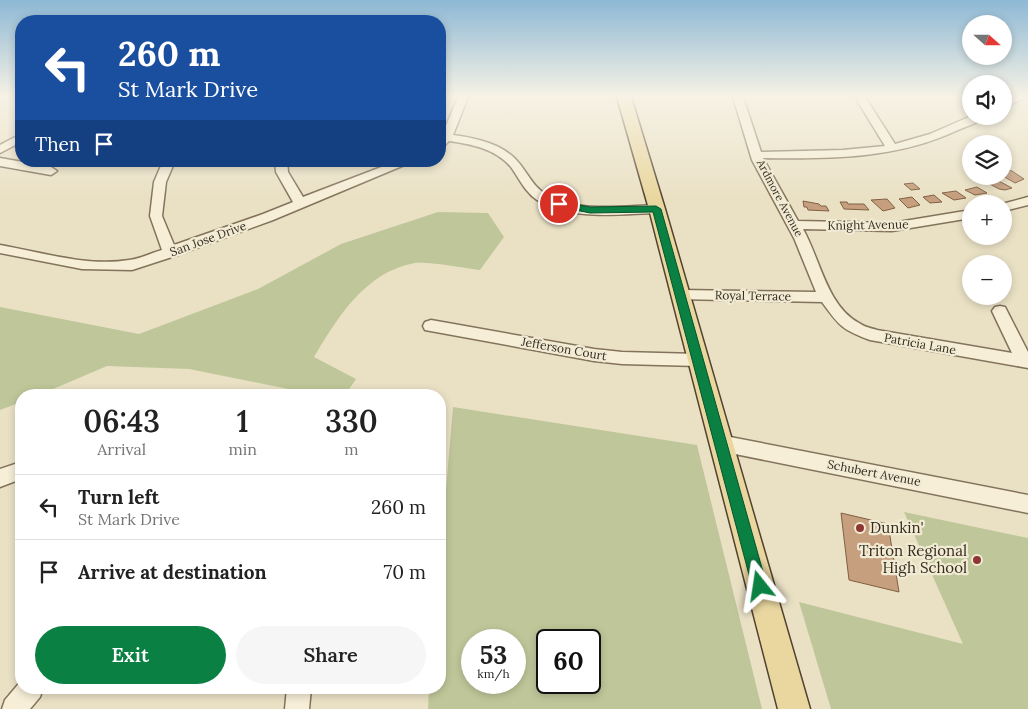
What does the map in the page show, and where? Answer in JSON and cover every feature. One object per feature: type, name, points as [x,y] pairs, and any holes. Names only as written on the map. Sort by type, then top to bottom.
[{"type":"main road","points":[[633,130],[794,709]]},
{"type":"street","name":"Ardmore Avenue","points":[[749,130],[757,155],[794,225],[826,297]]},
{"type":"street","points":[[881,130],[892,148]]},
{"type":"street","points":[[757,155],[830,155],[892,148],[950,130]]},
{"type":"street","points":[[0,137],[15,138]]},
{"type":"street","points":[[446,139],[470,141],[505,156],[512,162],[536,194],[559,204],[590,210],[656,209]]},
{"type":"street","points":[[0,150],[15,141]]},
{"type":"street","points":[[0,162],[15,165]]},
{"type":"street","points":[[28,167],[51,171]]},
{"type":"street","points":[[166,167],[160,182],[156,216],[170,253]]},
{"type":"street","points":[[282,167],[282,172],[300,203]]},
{"type":"street","name":"San Jose Drive","points":[[0,249],[89,266],[132,265],[268,217],[393,167]]},
{"type":"street","points":[[1012,205],[1028,201]]},
{"type":"street","name":"Knight Avenue","points":[[794,225],[892,226],[962,215]]},
{"type":"street","name":"Royal Terrace","points":[[680,295],[826,297]]},
{"type":"street","name":"Patricia Lane","points":[[826,297],[843,320],[854,328],[876,336],[1026,362]]},
{"type":"street","points":[[1000,311],[1026,362]]},
{"type":"street","name":"Jefferson Court","points":[[432,326],[594,355],[622,358],[698,360]]},
{"type":"street","name":"Schubert Avenue","points":[[720,443],[1028,504]]},
{"type":"street","points":[[0,478],[15,472]]},
{"type":"street","points":[[14,709],[26,694]]},
{"type":"street","points":[[297,709],[298,694]]},
{"type":"green space","points":[[438,212],[488,213],[504,237],[480,270],[415,263],[397,268],[367,286],[343,312],[314,357],[356,379],[349,389],[288,389],[189,369],[107,366],[53,389],[15,389],[15,404],[0,410],[0,307],[139,334],[258,289],[341,244]]},
{"type":"green space","points":[[453,407],[697,445],[762,709],[428,709],[429,694],[446,694],[446,490]]},
{"type":"green space","name":"Triton Regional High School","points":[[904,512],[1028,538],[1028,709],[831,709],[799,602],[963,644]]},
{"type":"building","points":[[1012,171],[1024,179],[1015,183],[1012,181]]},
{"type":"building","points":[[913,183],[920,189],[911,190],[904,184]]},
{"type":"building","points":[[992,185],[1006,185],[1012,188],[1005,190]]},
{"type":"building","points":[[977,187],[987,193],[975,195],[965,190]]},
{"type":"building","points":[[956,191],[962,195],[962,199],[954,200],[942,193]]},
{"type":"building","points":[[934,195],[942,202],[930,203],[923,197]]},
{"type":"building","points":[[912,197],[920,205],[908,208],[899,199]]},
{"type":"building","points":[[887,199],[895,208],[883,211],[871,200]]},
{"type":"building","points":[[803,201],[826,206],[829,211],[808,210],[807,207],[804,207]]},
{"type":"building","points":[[840,202],[864,204],[869,210],[844,209]]},
{"type":"building","points":[[841,513],[888,524],[899,592],[849,580]]},
{"type":"place","name":"Dunkin'","points":[[860,528]]},
{"type":"place","name":"Triton Regional High School","points":[[977,560]]},
{"type":"route","points":[[559,204],[590,210],[656,209],[760,586]]}]
